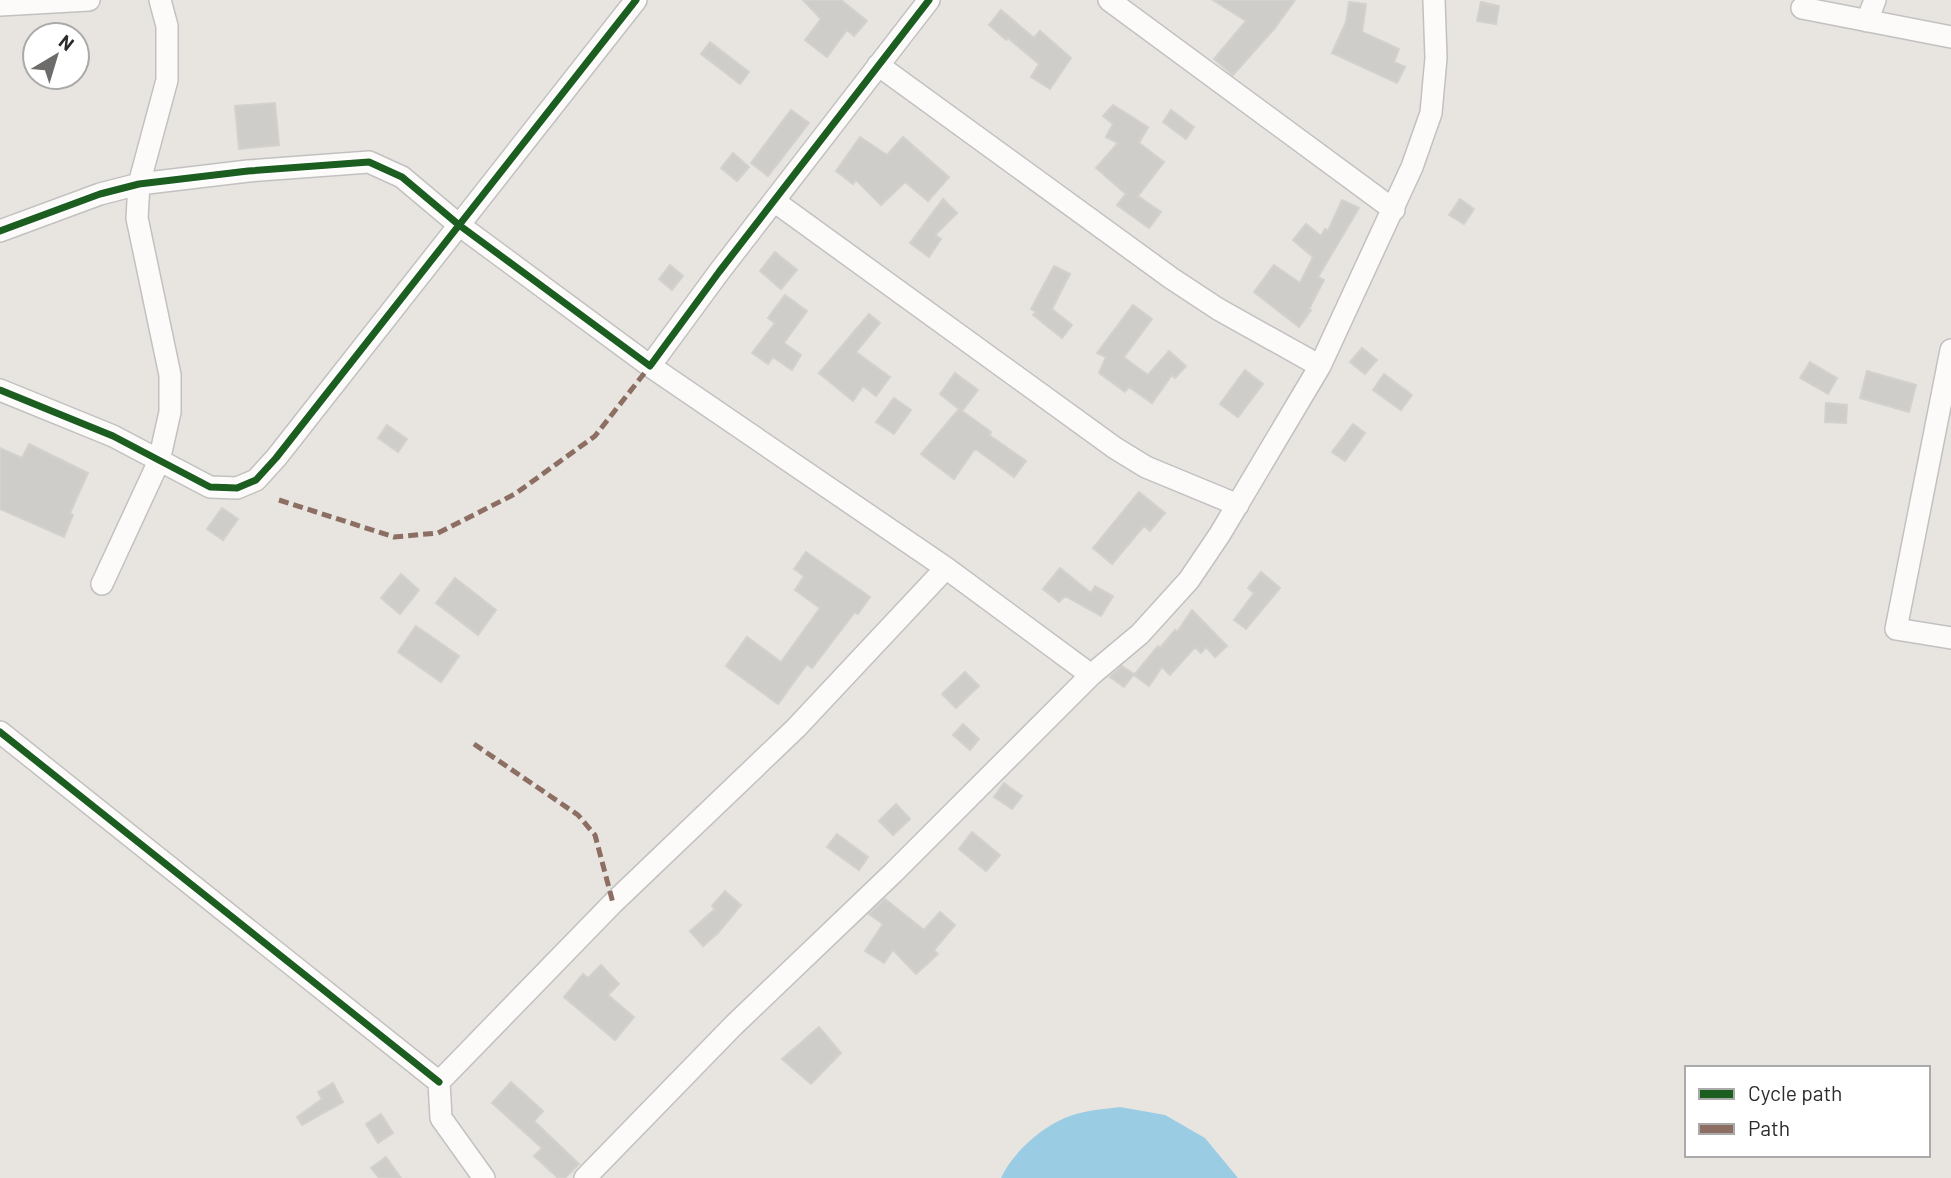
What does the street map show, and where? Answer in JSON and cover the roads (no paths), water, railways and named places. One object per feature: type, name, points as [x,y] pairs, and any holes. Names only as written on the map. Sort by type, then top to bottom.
[{"type":"street","points":[[0,5],[89,0]]},
{"type":"street","points":[[102,584],[159,461],[170,412],[170,375],[136,218],[139,184],[167,80],[167,26],[160,0]]},
{"type":"street","points":[[0,390],[113,436],[210,487],[237,488],[256,480],[636,0]]},
{"type":"street","points":[[650,366],[929,0]]},
{"type":"street","points":[[1109,0],[1394,210]]},
{"type":"street","points":[[585,1178],[696,1063],[893,873],[1091,675],[1140,634],[1189,580],[1238,505],[1320,366],[1394,210],[1431,113],[1436,58],[1434,0]]},
{"type":"street","points":[[1867,21],[1875,0]]},
{"type":"street","points":[[1802,8],[1951,37]]},
{"type":"street","points":[[878,65],[1171,278],[1218,309],[1320,366]]},
{"type":"street","points":[[0,231],[100,194],[139,184],[248,171],[369,162],[402,177],[459,225],[650,366],[946,568],[1091,675]]},
{"type":"street","points":[[774,201],[1115,448],[1146,467],[1238,505]]},
{"type":"street","points":[[1951,351],[1896,629],[1951,638]]},
{"type":"street","points":[[484,1178],[441,1118],[439,1082],[613,903],[796,728],[946,568]]},
{"type":"street","points":[[0,732],[439,1082]]},
{"type":"water","points":[[1120,1107],[1165,1115],[1205,1138],[1238,1178],[1001,1178],[1022,1148],[1054,1124],[1081,1113]]}]
